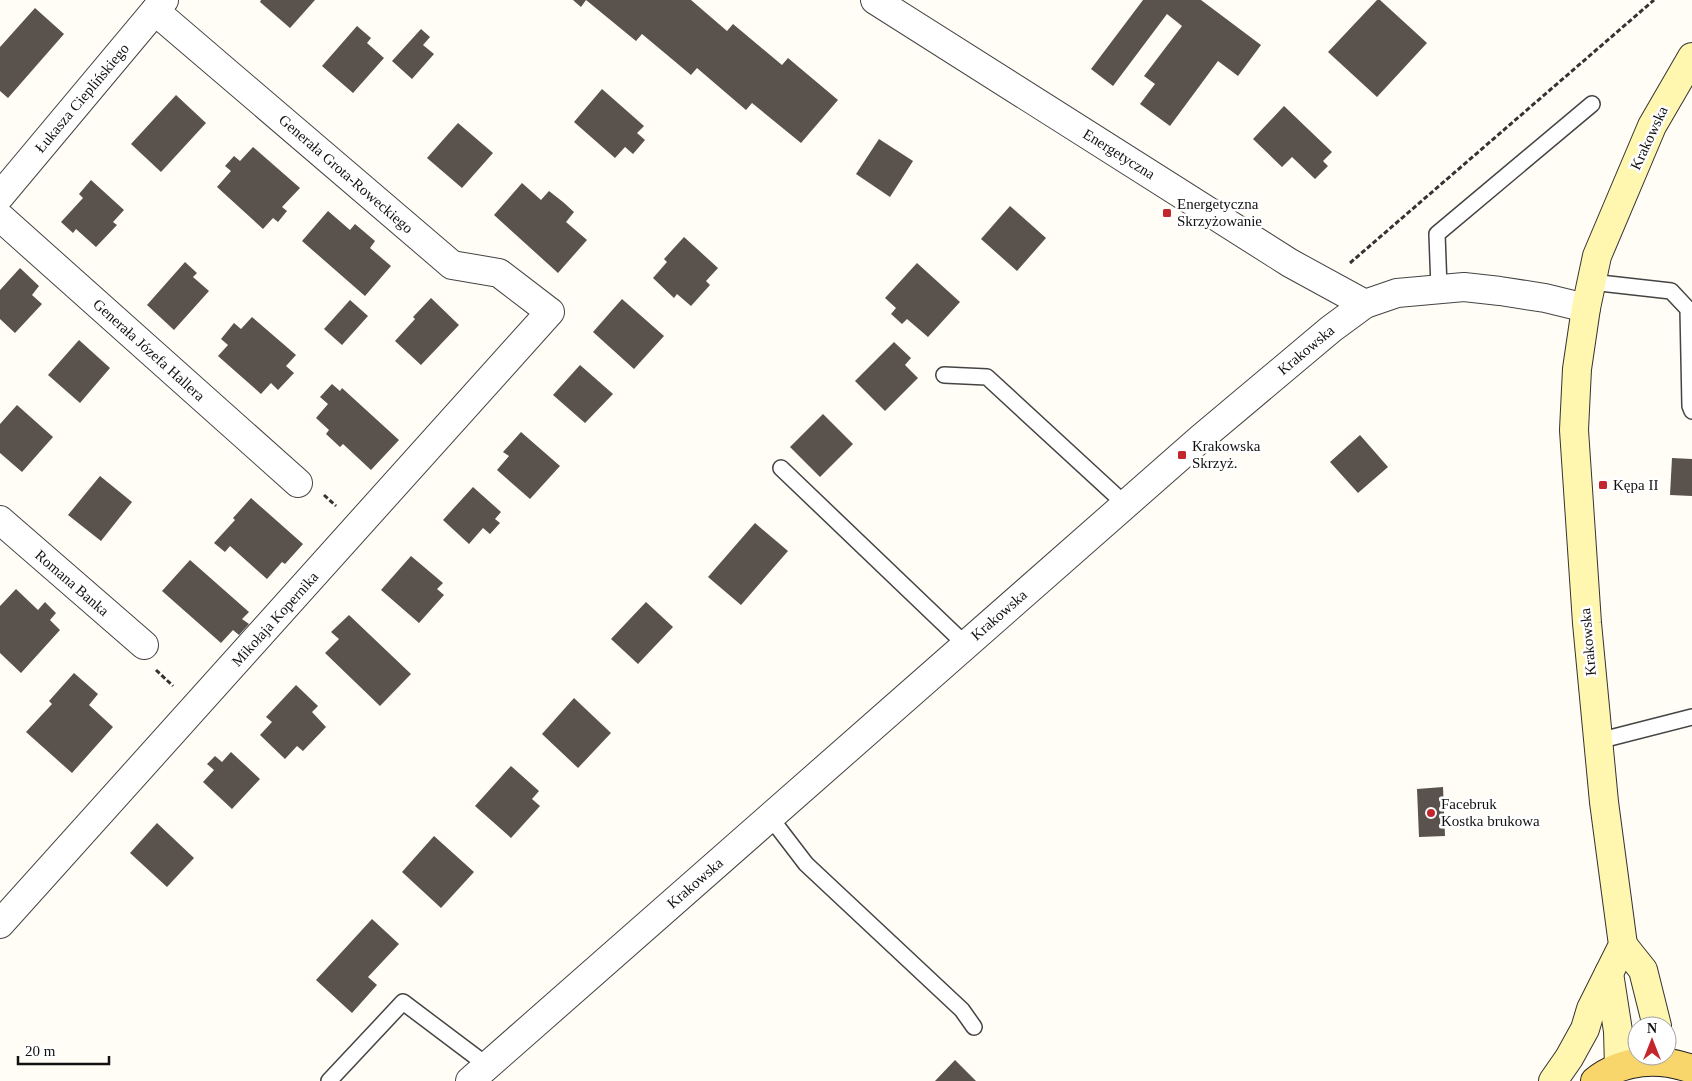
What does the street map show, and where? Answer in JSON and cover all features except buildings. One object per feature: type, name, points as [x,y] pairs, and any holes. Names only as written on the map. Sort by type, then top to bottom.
[{"type":"main road","points":[[1595,1081],[1604,1074],[1627,1065]]},
{"type":"street","name":"Energetyczna","points":[[875,0],[1290,263],[1365,304]]},
{"type":"street","name":"Łukasza Cieplińskiego","points":[[0,196],[160,5]]},
{"type":"street","name":"Generała Grota-Roweckiego","points":[[160,5],[452,265],[500,273],[550,312]]},
{"type":"street","name":"Krakowska","points":[[1623,945],[1604,802],[1586,614],[1574,430],[1577,369],[1588,295],[1597,256],[1652,126],[1692,57]]},
{"type":"street","name":"Generała Józefa Hallera","points":[[0,218],[298,483]]},
{"type":"street","name":"Krakowska","points":[[479,1073],[1125,504],[1324,335],[1365,304],[1397,293],[1439,288],[1464,287],[1500,290],[1545,298],[1588,295]]},
{"type":"street","name":"Mikołaja Kopernika","points":[[0,924],[550,312]]},
{"type":"street","name":"Romana Banka","points":[[0,520],[144,645]]},
{"type":"street","points":[[1553,1081],[1581,1037],[1591,1009],[1623,945],[1642,970],[1654,1016]]},
{"type":"street","points":[[1609,973],[1618,1031],[1619,1067]]},
{"type":"lane","points":[[1439,288],[1437,234],[1592,104]]},
{"type":"lane","points":[[1588,295],[1671,290],[1688,309],[1690,406],[1692,411]]},
{"type":"lane","points":[[944,375],[987,377],[1125,504]]},
{"type":"lane","points":[[781,468],[966,645]]},
{"type":"lane","points":[[1598,741],[1692,717]]},
{"type":"lane","points":[[770,817],[806,864],[962,1010],[974,1027]]},
{"type":"lane","points":[[329,1081],[403,1002],[479,1073]]},
{"type":"path","points":[[1326,283],[1654,0]]},
{"type":"path","points":[[298,483],[313,485],[359,526]]},
{"type":"path","points":[[144,645],[150,665],[196,707]]},
{"type":"place","name":"Energetyczna Skrzyżowanie","points":[[1167,213]]},
{"type":"place","name":"Krakowska Skrzyż.","points":[[1182,455]]},
{"type":"place","name":"Kępa II","points":[[1603,485]]},
{"type":"place","name":"Facebruk Kostka brukowa","points":[[1431,813]]}]
